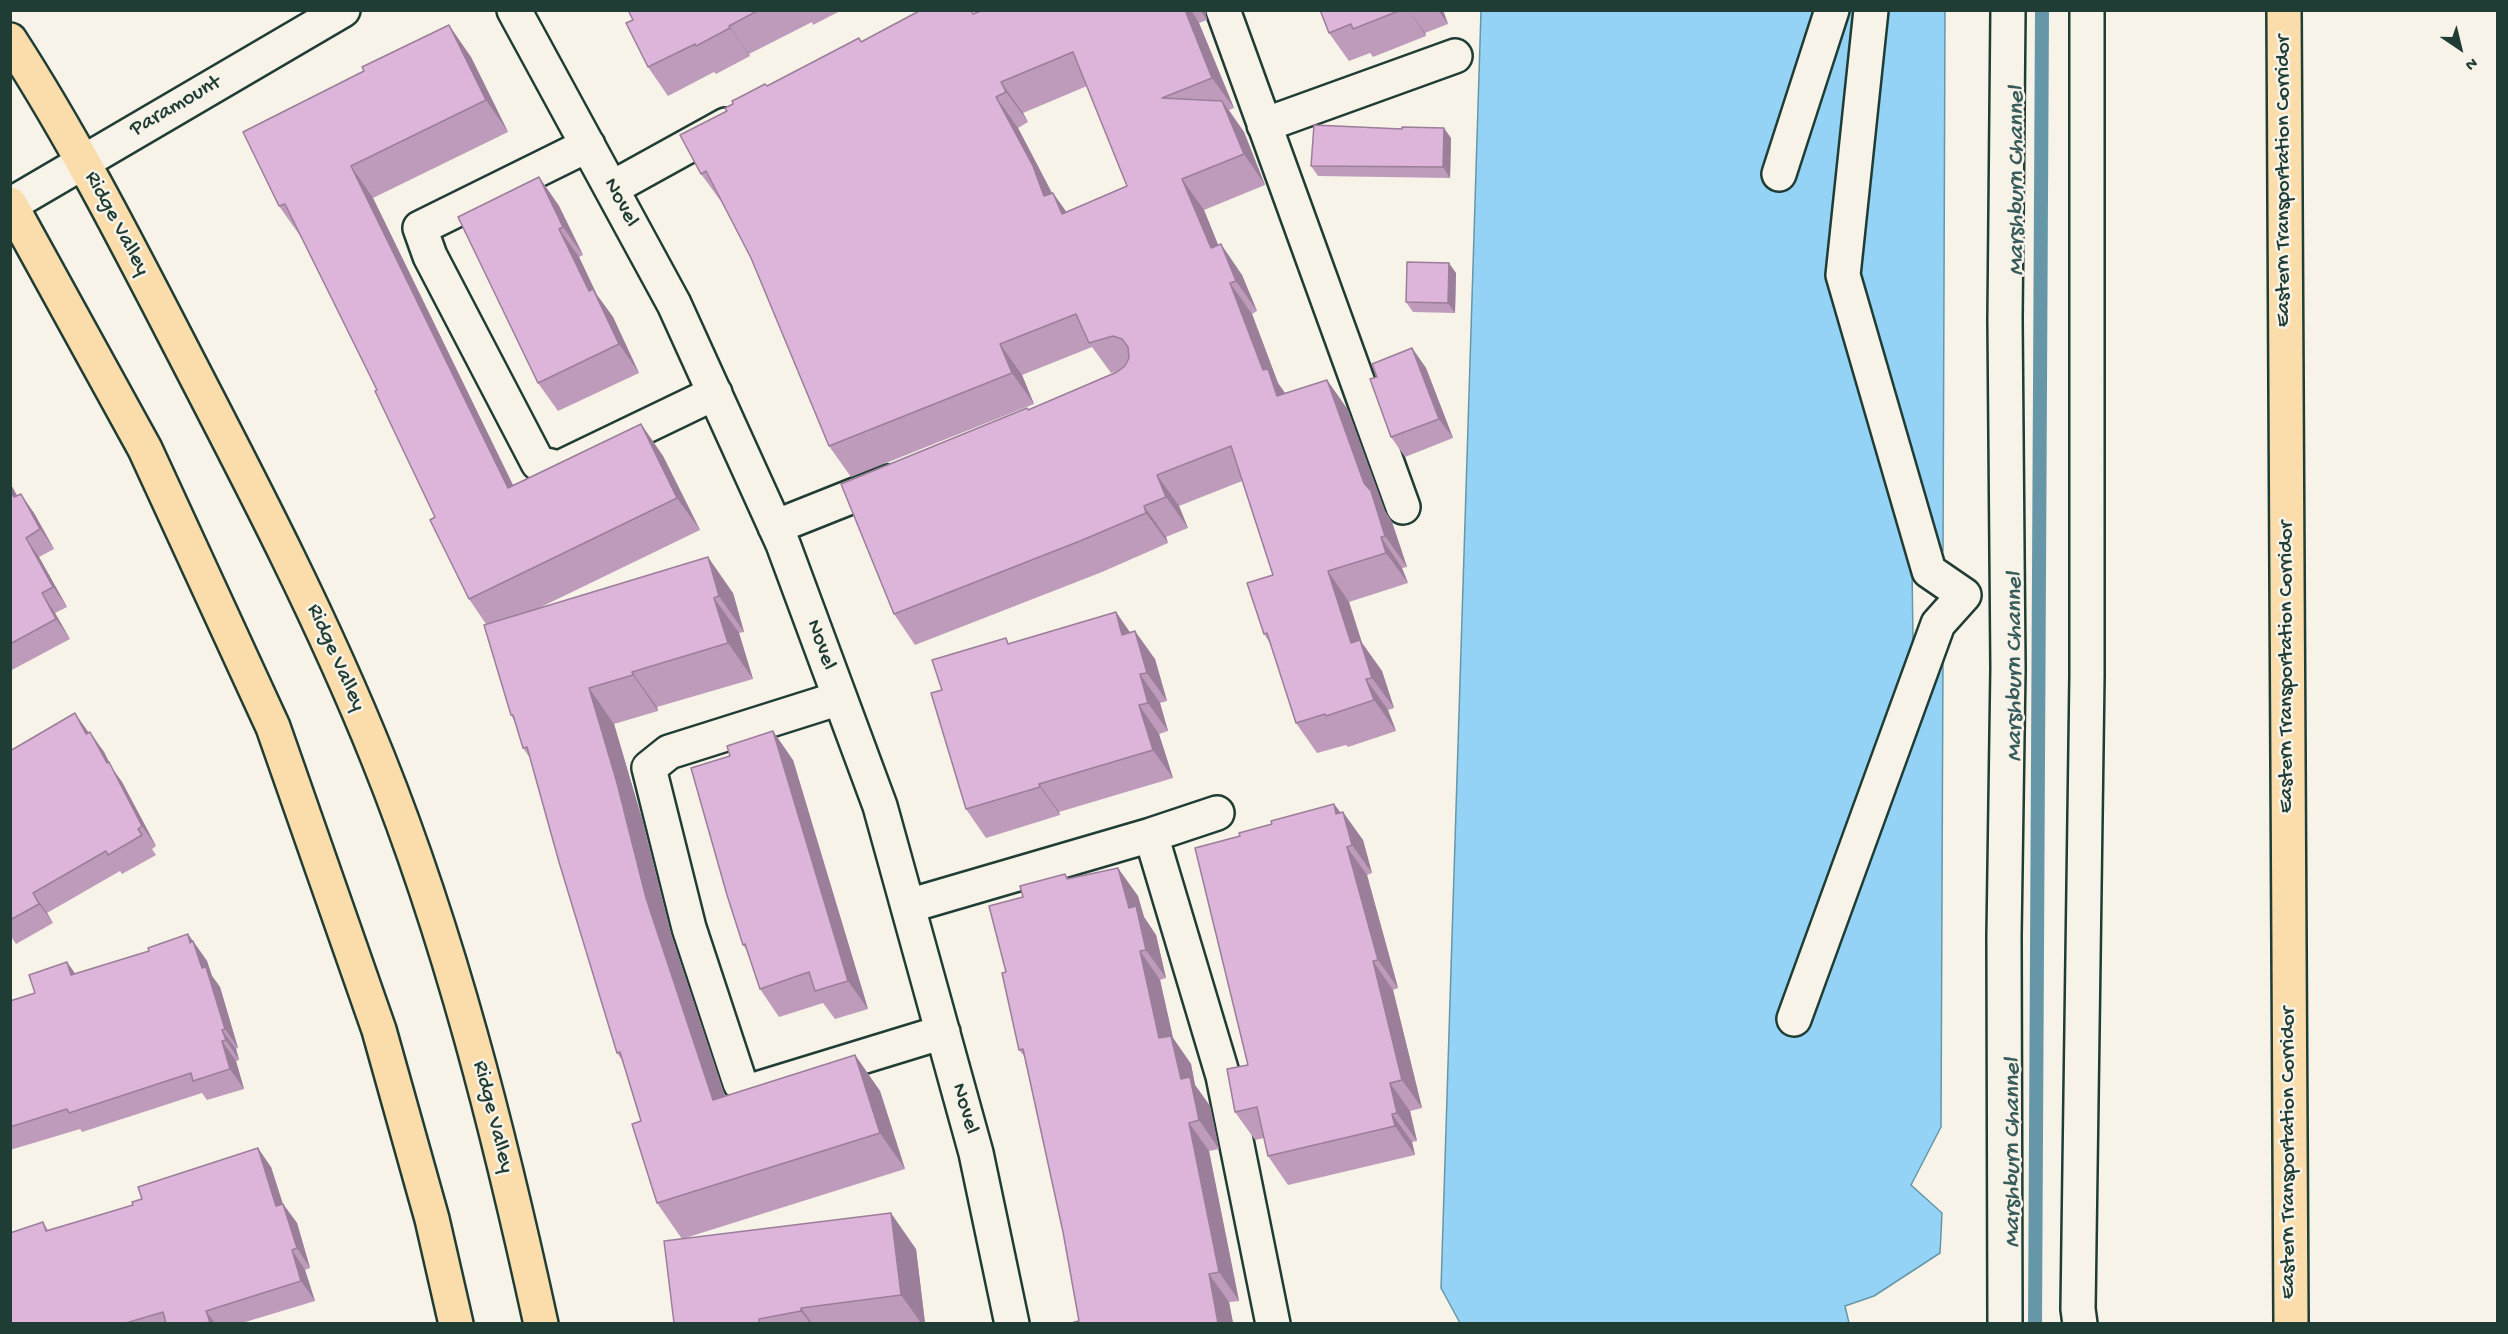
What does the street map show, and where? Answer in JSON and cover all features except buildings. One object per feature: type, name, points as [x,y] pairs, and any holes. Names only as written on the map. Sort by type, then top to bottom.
[{"type":"main road","name":"Eastern Transportation Corridor","points":[[2284,10],[2291,1323]]},
{"type":"main road","name":"Ridge Valley","points":[[10,40],[83,162],[220,423],[310,603],[378,758],[415,857],[479,1064],[541,1323]]},
{"type":"main road","points":[[11,205],[145,449],[273,727],[379,1030],[432,1219],[456,1323]]},
{"type":"street","name":"Novel","points":[[514,10],[674,304],[775,527],[840,698],[880,806],[943,1032],[976,1153],[1012,1323]]},
{"type":"street","points":[[1223,10],[1402,507]]},
{"type":"street","points":[[1779,174],[1832,10]]},
{"type":"street","points":[[1794,1019],[1938,624],[1964,595],[1929,571],[1843,275],[1870,10]]},
{"type":"street","points":[[2005,1323],[2004,936],[2008,668],[2006,330],[2008,10]]},
{"type":"street","points":[[2080,1323],[2078,1309],[2087,676],[2087,10]]},
{"type":"street","name":"Paramount","points":[[11,205],[339,11]]},
{"type":"street","points":[[1264,125],[1455,56]]},
{"type":"street","points":[[612,188],[751,112]]},
{"type":"street","points":[[588,145],[420,228],[430,256],[538,463],[560,468],[715,393]]},
{"type":"street","points":[[775,527],[918,470]]},
{"type":"street","points":[[840,698],[669,752],[649,768],[689,928],[740,1083],[748,1089],[757,1089],[943,1032]]},
{"type":"street","points":[[908,906],[1151,835],[1217,813]]},
{"type":"street","points":[[1151,835],[1223,1076],[1273,1323]]},
{"type":"water","points":[[1481,11],[1945,11],[1943,551],[1912,567],[1913,641],[1943,653],[1941,1127],[1911,1185],[1942,1213],[1940,1253],[1874,1296],[1845,1306],[1849,1323],[1460,1323],[1441,1288]]},
{"type":"waterway","name":"Marshburn Channel","points":[[2035,1324],[2042,10]]}]
